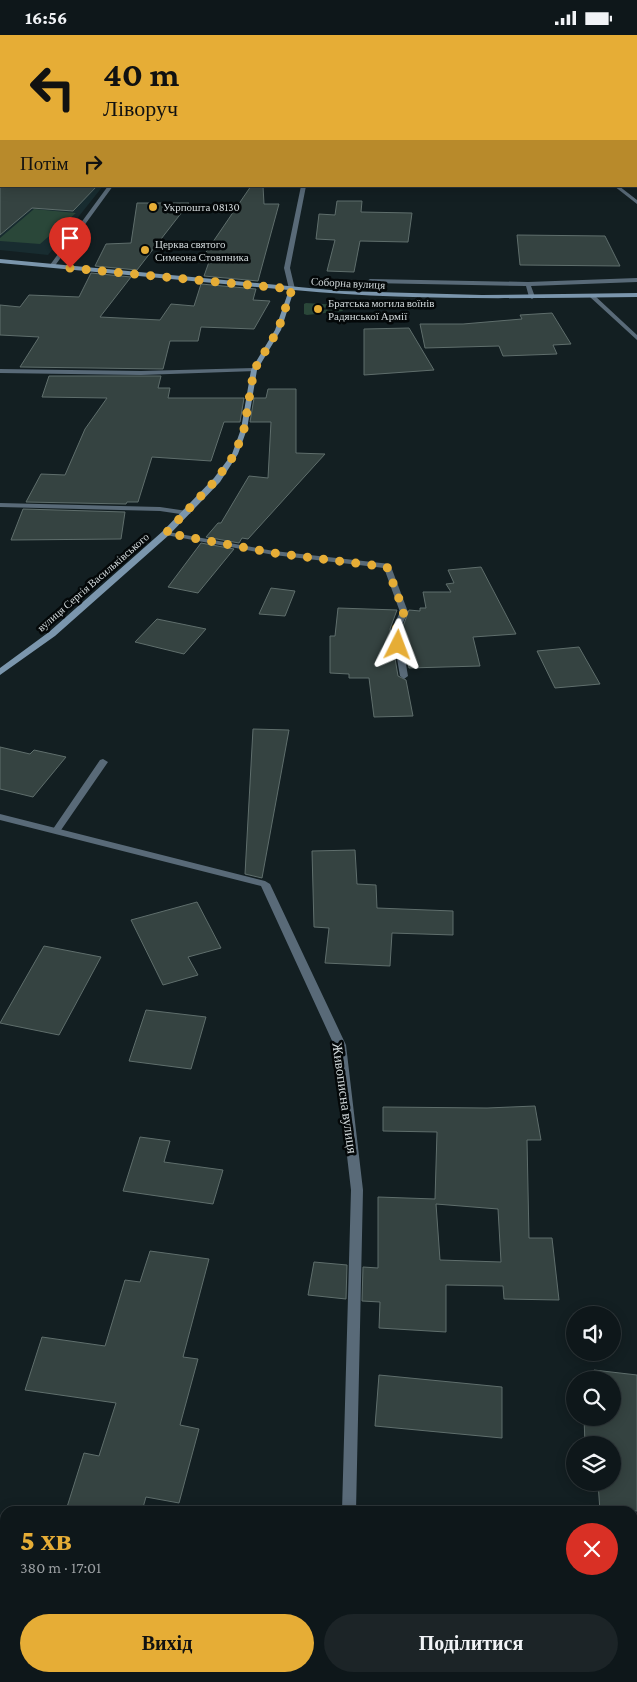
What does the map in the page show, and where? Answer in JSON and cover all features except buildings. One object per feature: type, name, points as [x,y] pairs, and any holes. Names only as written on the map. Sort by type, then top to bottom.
[{"type":"street","points":[[52,266],[110,187]]},
{"type":"street","points":[[292,289],[287,268],[304,187]]},
{"type":"street","points":[[617,187],[637,202]]},
{"type":"street","name":"Соборна вулиця","points":[[0,261],[292,289],[416,297],[637,295]]},
{"type":"street","points":[[370,281],[528,284],[637,280]]},
{"type":"street","points":[[528,284],[532,297]]},
{"type":"street","name":"вулиця Сергія Васильківського","points":[[0,672],[52,634],[166,533],[187,513],[216,480],[235,454],[244,429],[254,370],[278,330],[292,289]]},
{"type":"street","points":[[592,296],[637,337]]},
{"type":"street","points":[[0,371],[142,373],[254,370]]},
{"type":"street","points":[[0,505],[160,509],[187,513]]},
{"type":"street","points":[[166,533],[274,553],[387,567],[404,612],[396,629],[404,676]]},
{"type":"street","points":[[56,831],[103,762]]},
{"type":"street","name":"Живописна вулиця","points":[[0,817],[264,883],[340,1045],[357,1190],[350,1506]]},
{"type":"shaded area","points":[[0,187],[102,187],[48,255],[0,250]]},
{"type":"green space","points":[[34,209],[76,213],[40,244],[0,241],[0,238]]},
{"type":"green space","points":[[304,304],[340,305],[341,307],[315,308],[316,310],[342,309],[343,311],[307,315],[304,314]]},
{"type":"place","name":"Укрпошта 08130","points":[[153,207]]},
{"type":"place","name":"Церква святого Симеона Стовпника","points":[[145,250]]},
{"type":"place","name":"Братська могила воїнів Радянської Армії","points":[[318,309]]},
{"type":"route","points":[[70,268],[292,289],[278,330],[254,370],[244,429],[235,454],[216,480],[187,513],[166,533],[274,553],[387,567],[404,612],[396,629],[398,645]]}]
